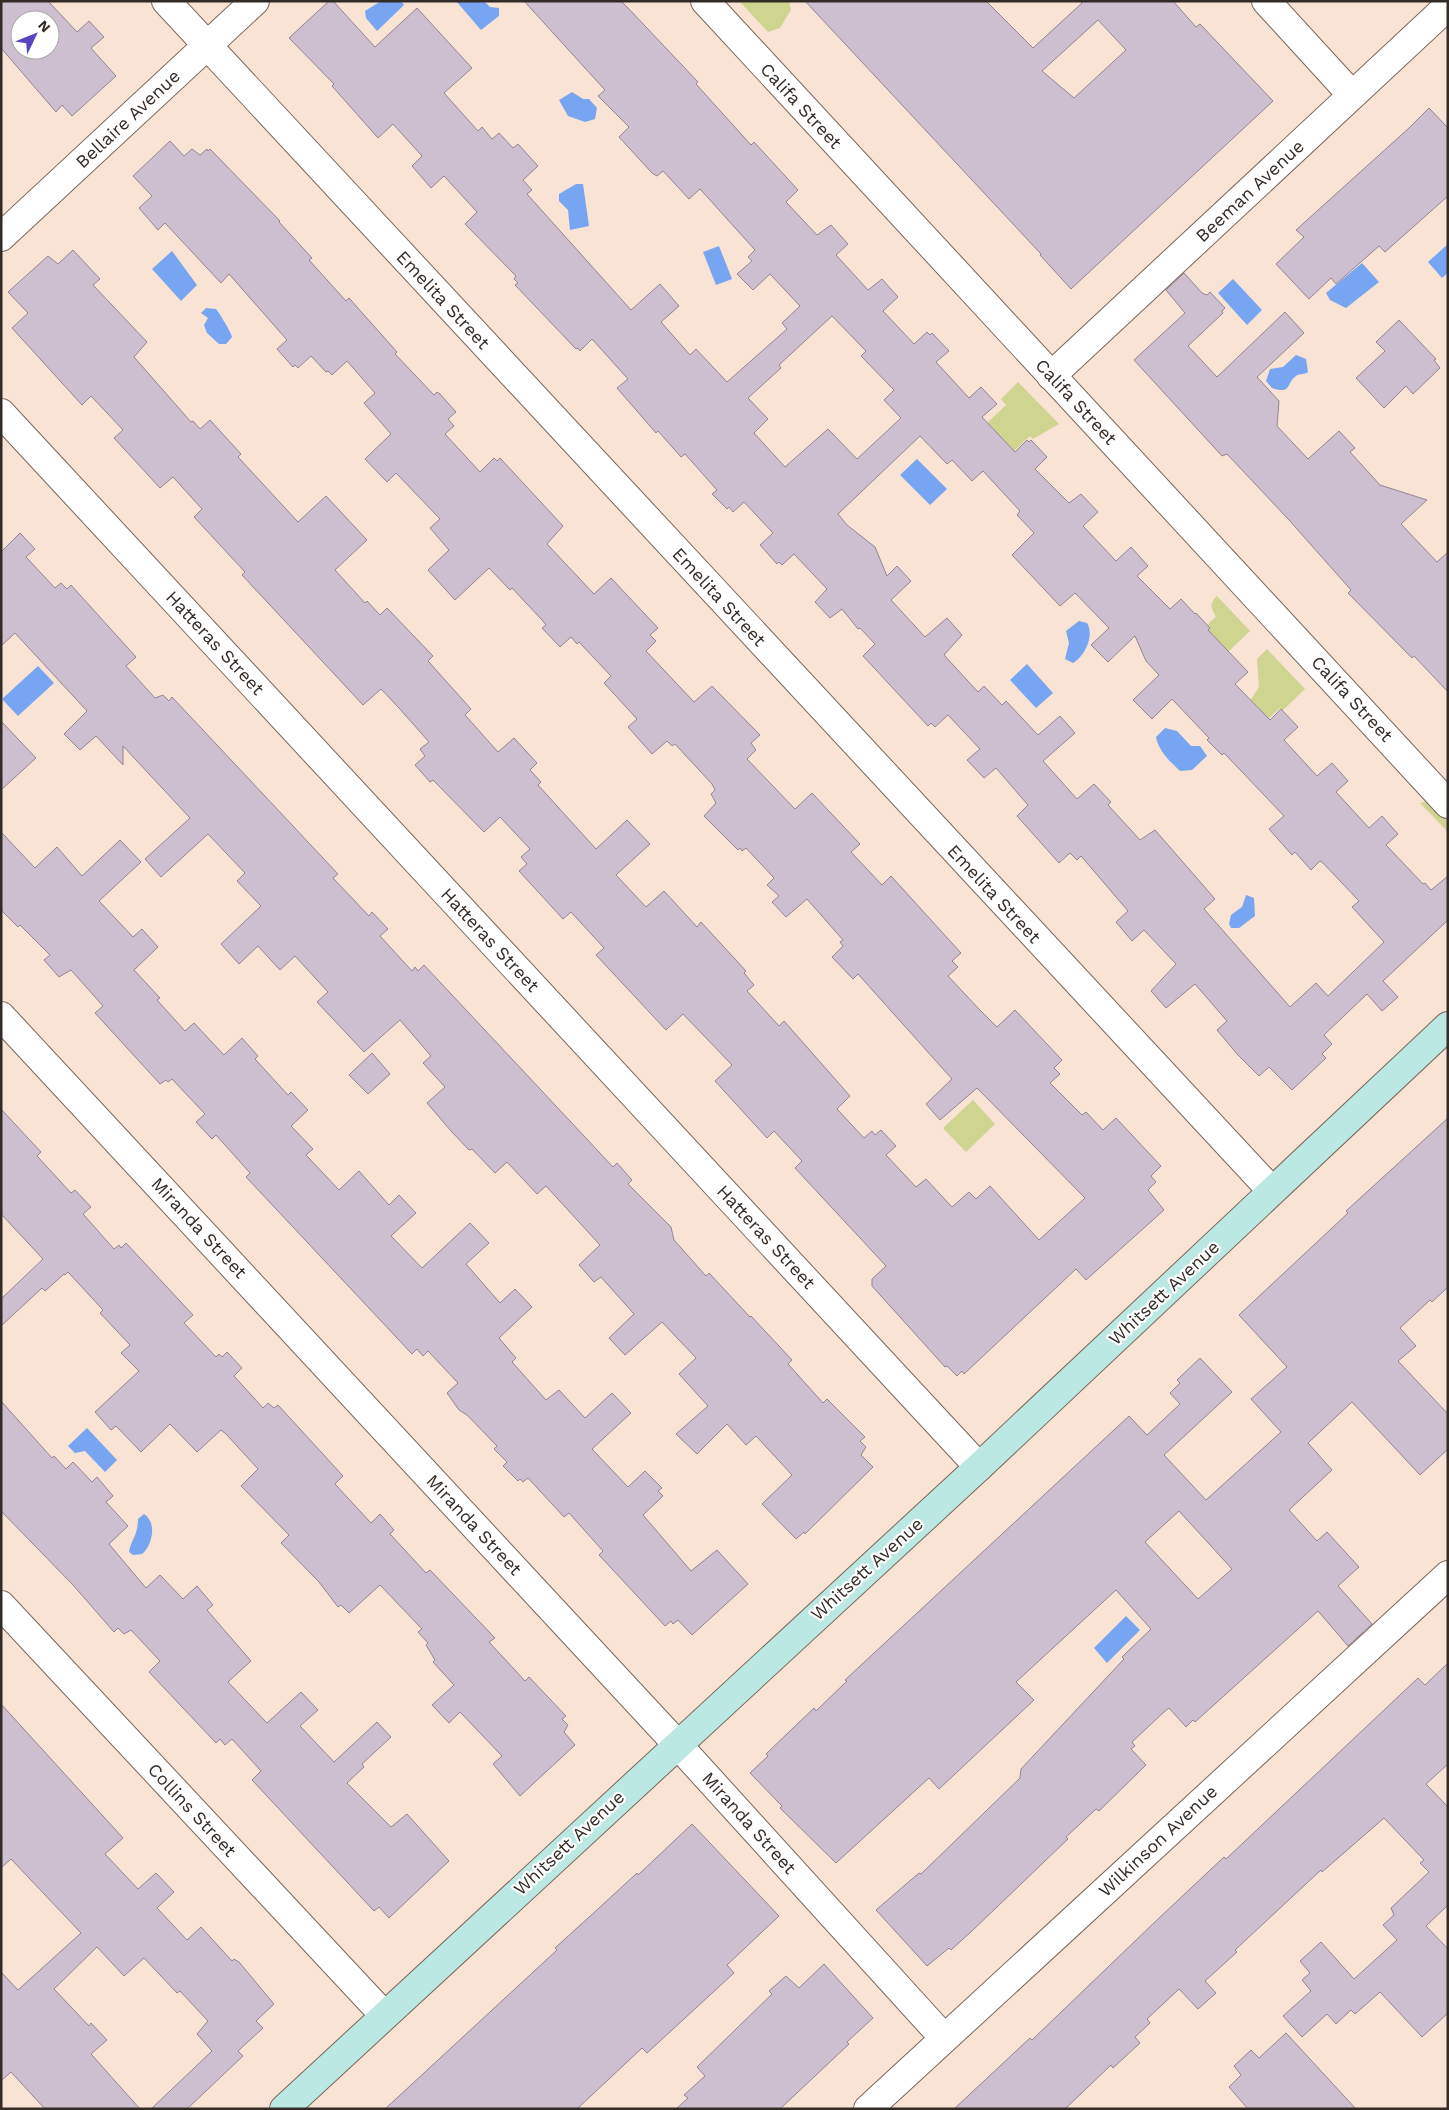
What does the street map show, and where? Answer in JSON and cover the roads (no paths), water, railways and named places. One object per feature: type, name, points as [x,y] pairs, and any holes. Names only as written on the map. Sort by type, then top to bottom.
[{"type":"main road","name":"Whitsett Avenue","points":[[284,2109],[979,1467],[1448,1026]]},
{"type":"street","name":"Emelita Street","points":[[166,1],[1272,1191]]},
{"type":"street","name":"Bellaire Avenue","points":[[1,237],[255,1]]},
{"type":"street","name":"Califa Street","points":[[705,1],[1448,804]]},
{"type":"street","points":[[1266,1],[1352,95]]},
{"type":"street","name":"Beeman Avenue","points":[[1051,376],[1448,6]]},
{"type":"street","name":"Hatteras Street","points":[[1,413],[979,1467]]},
{"type":"street","name":"Miranda Street","points":[[1,1016],[677,1744],[944,2038]]},
{"type":"street","name":"Wilkinson Avenue","points":[[868,2109],[1448,1575]]},
{"type":"street","name":"Collins Street","points":[[1,1605],[384,2015]]},
{"type":"water","points":[[381,1],[401,1],[404,5],[377,31],[366,18],[365,11]]},
{"type":"water","points":[[456,1],[484,1],[490,7],[499,8],[499,16],[481,30]]},
{"type":"water","points":[[572,92],[583,99],[589,99],[597,108],[595,119],[585,122],[568,116],[559,100]]},
{"type":"water","points":[[576,184],[583,184],[589,226],[570,230],[568,210],[559,201],[559,194]]},
{"type":"water","points":[[1448,244],[1448,273],[1442,278],[1428,262]]},
{"type":"water","points":[[719,246],[732,279],[716,285],[703,252]]},
{"type":"water","points":[[172,251],[197,285],[181,301],[152,269]]},
{"type":"water","points":[[1362,263],[1379,282],[1346,308],[1330,300],[1326,293]]},
{"type":"water","points":[[1233,279],[1262,310],[1247,325],[1218,293]]},
{"type":"water","points":[[206,308],[216,309],[228,328],[232,337],[226,344],[219,344],[207,333],[204,325],[208,318],[201,313]]},
{"type":"water","points":[[1296,355],[1306,359],[1308,372],[1296,376],[1286,389],[1278,390],[1272,388],[1266,381],[1270,369],[1283,367]]},
{"type":"water","points":[[917,459],[947,489],[930,505],[900,475]]},
{"type":"water","points":[[1079,621],[1087,623],[1090,634],[1087,646],[1081,656],[1073,663],[1065,659],[1069,643],[1066,631]]},
{"type":"water","points":[[1027,664],[1053,693],[1036,708],[1010,680]]},
{"type":"water","points":[[38,666],[54,683],[18,716],[2,699]]},
{"type":"water","points":[[1165,728],[1177,731],[1191,746],[1200,746],[1207,756],[1192,770],[1180,771],[1165,756],[1157,742],[1156,737]]},
{"type":"water","points":[[1246,895],[1254,898],[1255,916],[1239,928],[1231,928],[1229,924],[1231,915],[1242,907]]},
{"type":"water","points":[[87,1428],[117,1460],[105,1472],[85,1451],[75,1453],[68,1446]]},
{"type":"water","points":[[144,1514],[151,1522],[151,1539],[142,1554],[133,1555],[129,1552],[130,1548],[137,1530],[138,1519]]},
{"type":"water","points":[[1126,1616],[1140,1630],[1107,1663],[1094,1648]]}]
